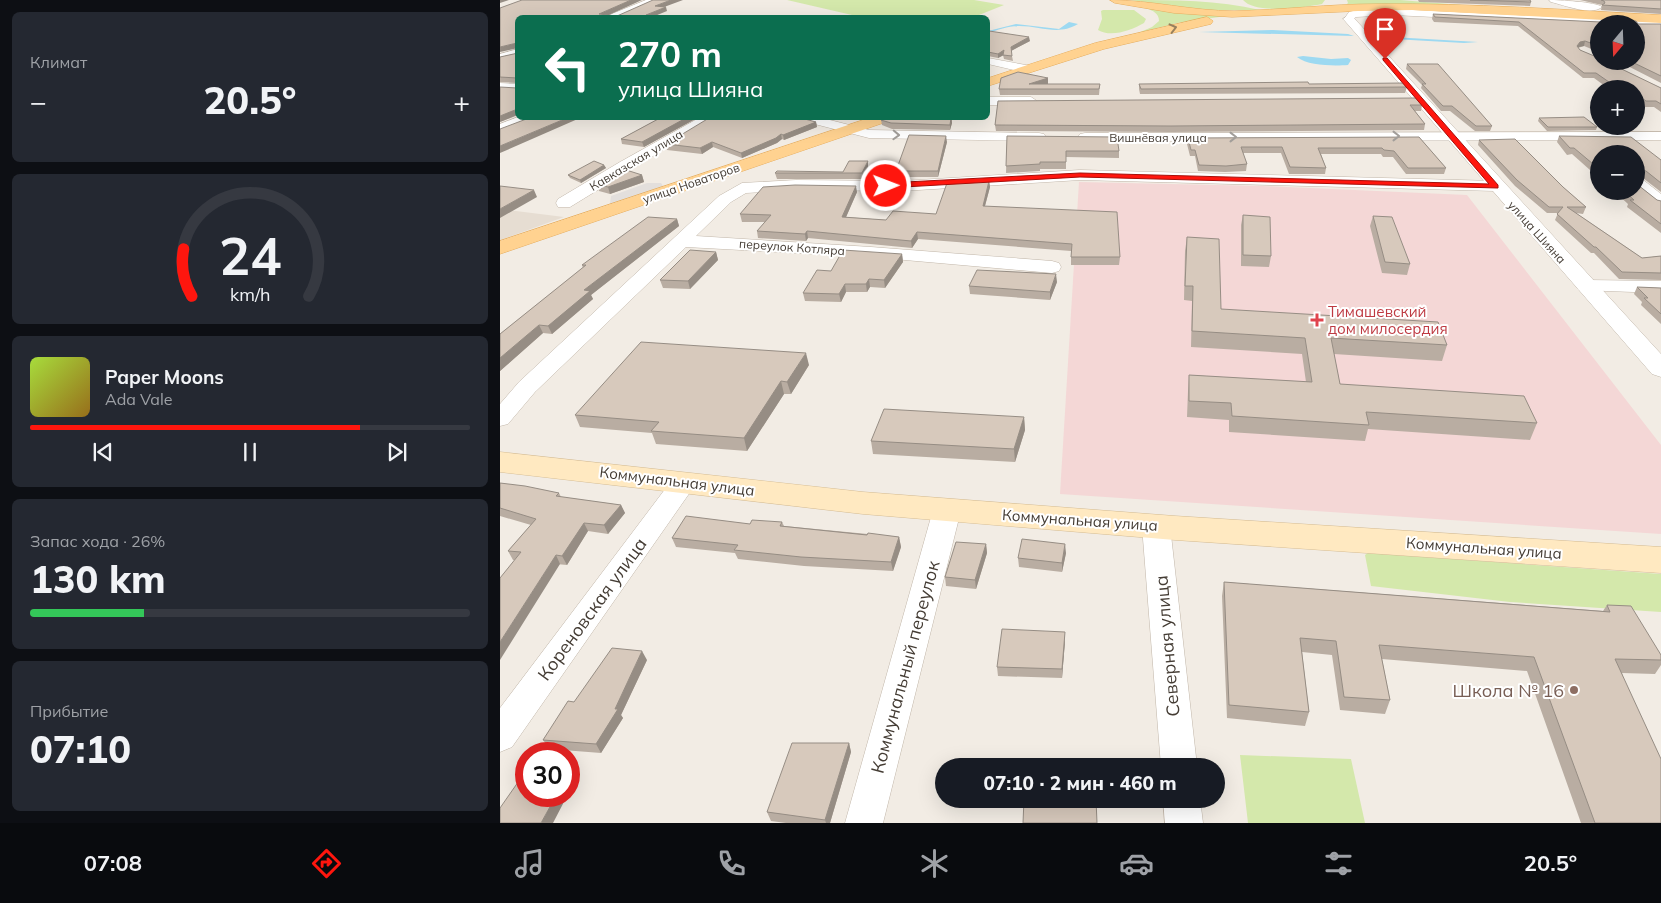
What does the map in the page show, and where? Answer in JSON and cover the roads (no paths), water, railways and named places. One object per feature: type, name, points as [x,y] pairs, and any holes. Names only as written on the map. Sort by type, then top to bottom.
[{"type":"main road","points":[[1114,0],[1196,12],[1233,14],[1321,9],[1410,7],[1661,18]]},
{"type":"main road","points":[[1109,44],[1149,22],[1148,14],[1143,10],[1114,0]]},
{"type":"main road","points":[[1321,9],[1336,6],[1336,0]]},
{"type":"main road","points":[[1417,0],[1661,18]]},
{"type":"main road","points":[[990,81],[1109,44],[1184,25],[1278,12]]},
{"type":"main road","name":"улица Новаторов","points":[[500,248],[877,120]]},
{"type":"main road","name":"Коммунальная улица","points":[[500,462],[863,504],[1661,560]]},
{"type":"street","points":[[615,15],[655,0]]},
{"type":"street","points":[[1554,0],[1585,6],[1661,9]]},
{"type":"street","points":[[1349,19],[1353,14],[1410,12],[1661,25]]},
{"type":"street","name":"улица Шияна","points":[[1349,19],[1421,99],[1450,136],[1661,369]]},
{"type":"street","points":[[500,58],[515,53]]},
{"type":"street","points":[[990,61],[1027,69]]},
{"type":"street","points":[[500,87],[515,88]]},
{"type":"street","points":[[1402,100],[1421,99]]},
{"type":"street","points":[[990,101],[1041,101]]},
{"type":"street","points":[[500,130],[522,120]]},
{"type":"street","name":"Кавказская улица","points":[[564,203],[625,165],[704,120]]},
{"type":"street","points":[[815,120],[869,134],[1052,137]]},
{"type":"street","points":[[1577,136],[1590,145]]},
{"type":"street","name":"Вишнёвая улица","points":[[1072,137],[1661,136]]},
{"type":"street","points":[[500,419],[527,387],[725,199],[742,188],[796,185],[902,186],[1080,175],[1496,186]]},
{"type":"street","points":[[1645,189],[1661,202]]},
{"type":"street","name":"переулок Котляра","points":[[682,241],[880,253],[1052,267]]},
{"type":"street","points":[[1586,286],[1661,286]]},
{"type":"street","name":"Кореновская улица","points":[[500,736],[684,482]]},
{"type":"street","name":"Коммунальный переулок","points":[[864,823],[946,510]]},
{"type":"street","name":"Северная улица","points":[[1156,526],[1177,758]]},
{"type":"street","points":[[1183,808],[1184,823]]},
{"type":"water","points":[[1069,22],[1078,24],[1071,28],[1056,30],[1015,26],[990,32],[990,30],[1016,24],[1059,29]]},
{"type":"water","points":[[1273,30],[1348,34],[1354,36],[1199,32]]},
{"type":"water","points":[[1375,36],[1478,42],[1464,43],[1375,38]]},
{"type":"water","points":[[1297,57],[1331,59],[1348,58],[1351,60],[1348,65],[1321,65]]},
{"type":"place","name":"Тимашевский дом милосердия","points":[[1317,320]]},
{"type":"place","name":"Школа № 16","points":[[1574,690]]}]
